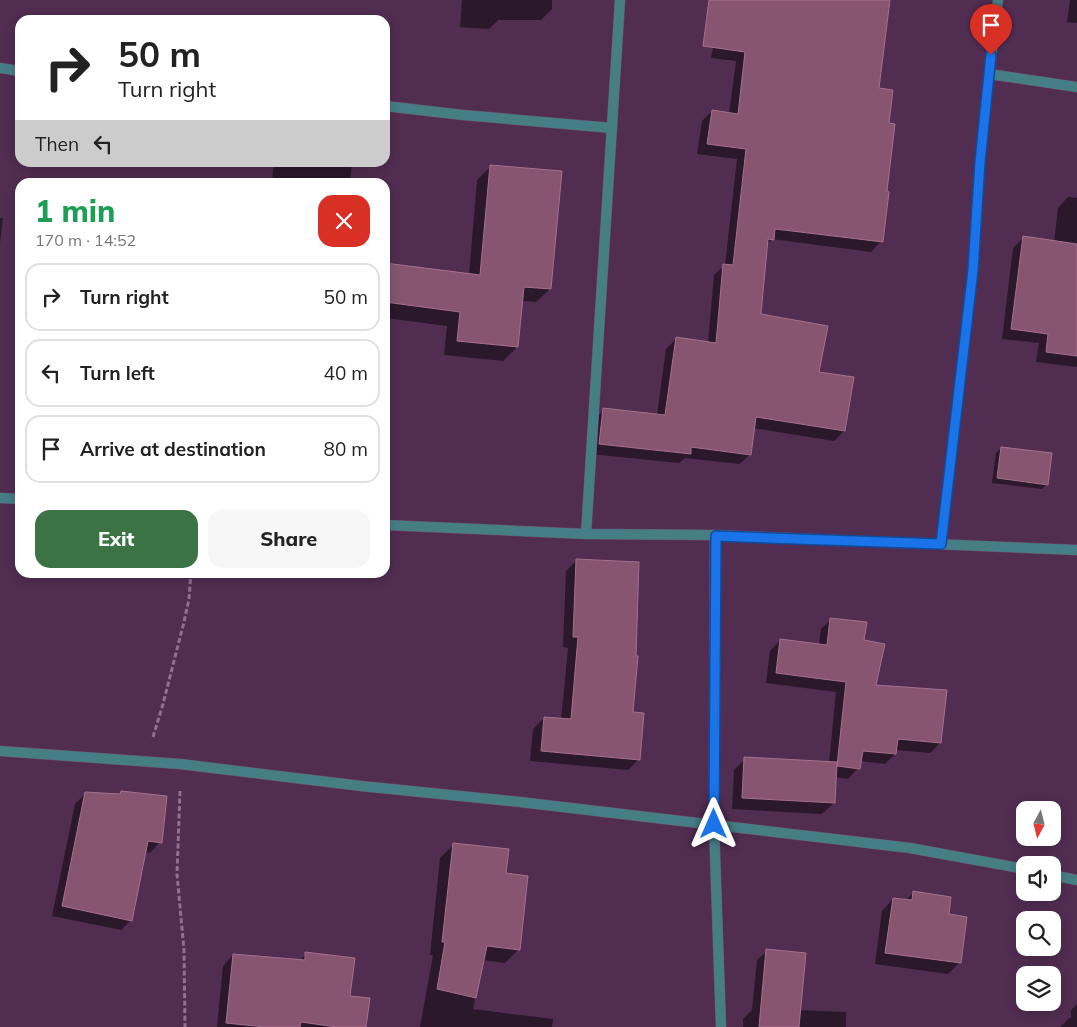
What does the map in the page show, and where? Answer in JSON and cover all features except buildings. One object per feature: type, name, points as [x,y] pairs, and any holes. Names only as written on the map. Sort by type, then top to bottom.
[{"type":"street","points":[[586,534],[620,0]]},
{"type":"street","points":[[941,544],[973,270],[980,162],[998,0]]},
{"type":"street","points":[[0,68],[15,70]]},
{"type":"street","points":[[989,74],[1077,87]]},
{"type":"street","points":[[390,107],[612,128]]},
{"type":"street","points":[[0,498],[15,499]]},
{"type":"street","points":[[390,525],[586,534],[716,536],[1077,550]]},
{"type":"street","points":[[716,536],[714,824],[721,1027]]},
{"type":"street","points":[[0,751],[180,764],[361,786],[714,824],[910,848],[1016,867]]},
{"type":"street","points":[[1061,877],[1077,880]]},
{"type":"path","points":[[146,762],[184,622],[189,599],[191,578]]},
{"type":"path","points":[[180,764],[177,874],[184,950],[184,1027]]},
{"type":"route","points":[[714,824],[716,536],[941,544],[973,270],[980,162],[991,55]]}]
